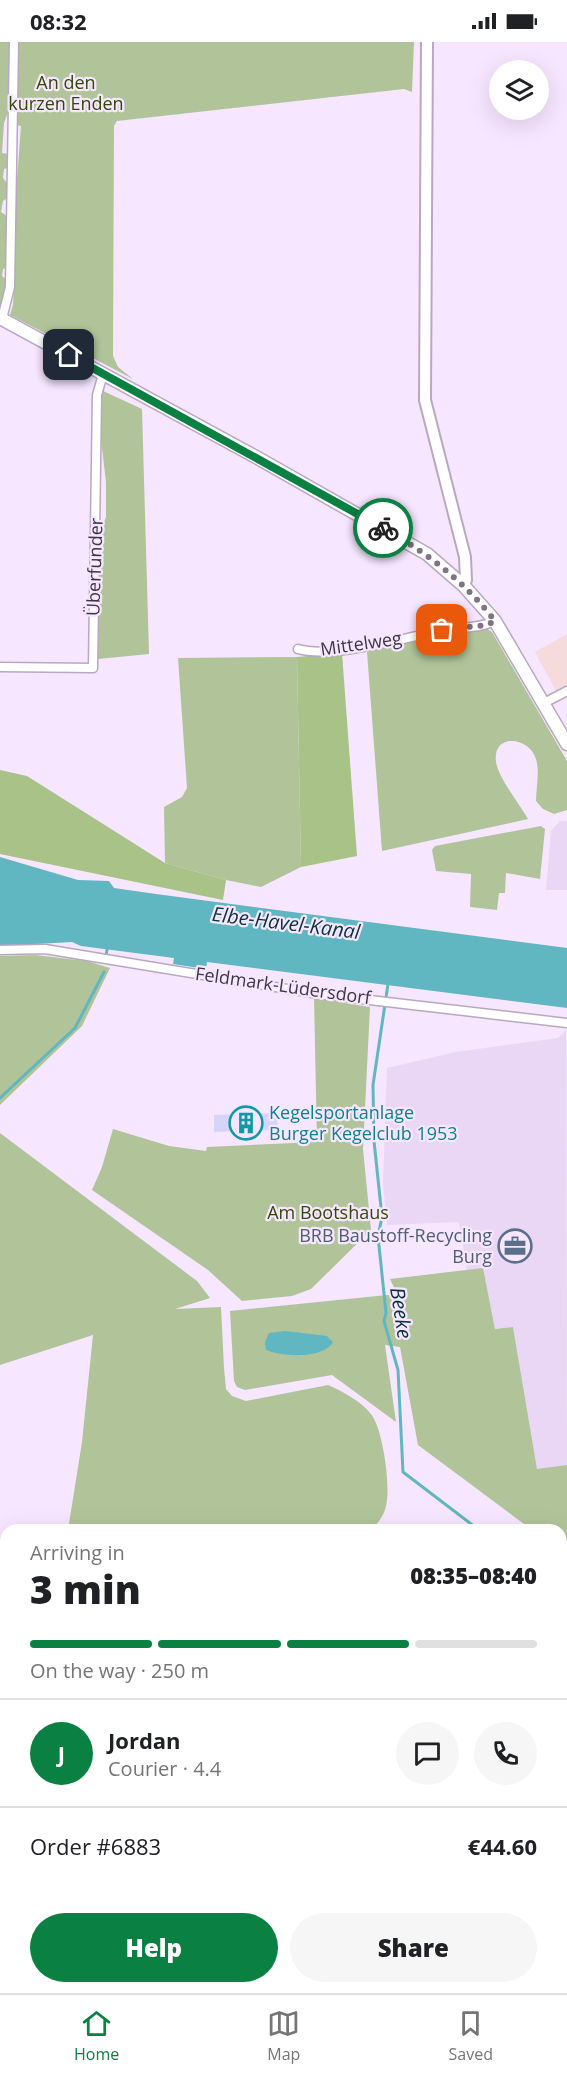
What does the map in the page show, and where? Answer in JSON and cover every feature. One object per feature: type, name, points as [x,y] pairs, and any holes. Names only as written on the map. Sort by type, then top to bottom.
[{"type":"main road","points":[[1,319],[399,537],[434,560],[464,586],[495,621],[567,744]]},
{"type":"street","points":[[1,319],[10,287],[14,42]]},
{"type":"street","points":[[427,42],[425,400],[465,557],[464,586]]},
{"type":"street","name":"Überfunder","points":[[0,667],[93,668],[97,395],[104,374]]},
{"type":"street","name":"Mittelweg","points":[[298,649],[309,651],[363,647],[442,630],[486,625],[495,621]]},
{"type":"street","points":[[544,703],[567,691]]},
{"type":"street","name":"Feldmark-Lüdersdorf","points":[[0,950],[45,949],[318,994],[567,1023]]},
{"type":"shaded area","points":[[567,634],[567,686],[556,691],[535,652]]},
{"type":"shaded area","points":[[560,821],[567,821],[567,890],[546,890],[551,831]]},
{"type":"shaded area","name":"BRB Baustoff-Recycling Burg","points":[[566,1030],[567,1465],[537,1470],[513,1327],[495,1329],[483,1269],[467,1270],[459,1222],[387,1225],[383,1184],[387,1068],[456,1052],[558,1038]]},
{"type":"green space","name":"An den kurzen Enden","points":[[0,42],[11,42],[10,107],[4,123],[2,153],[8,154],[8,168],[4,169],[3,178],[7,183],[6,199],[3,201],[1,212],[7,216],[6,268],[3,269],[2,276],[7,280],[2,306],[0,305]]},
{"type":"green space","name":"An den kurzen Enden","points":[[15,42],[414,42],[412,92],[404,89],[117,121],[114,126],[113,356],[118,367],[133,379],[10,315],[13,305],[16,247],[12,246],[21,126],[15,125]]},
{"type":"green space","points":[[101,390],[142,409],[149,654],[98,659],[99,565],[103,550],[101,529],[106,517],[106,482],[101,440]]},
{"type":"green space","points":[[486,628],[492,632],[567,761],[567,810],[554,814],[543,809],[536,801],[538,769],[532,751],[519,742],[505,742],[496,753],[496,762],[505,783],[528,819],[382,851],[367,652],[422,638]]},
{"type":"green space","points":[[342,653],[357,856],[301,867],[297,657]]},
{"type":"green space","points":[[297,657],[301,867],[261,887],[165,863],[164,807],[182,797],[187,788],[178,658]]},
{"type":"green space","points":[[0,770],[27,776],[165,863],[226,880],[223,900],[0,854]]},
{"type":"green space","points":[[541,826],[545,829],[540,879],[506,873],[505,893],[499,893],[497,910],[470,907],[471,874],[436,871],[432,850],[435,846]]},
{"type":"green space","points":[[35,955],[87,961],[110,968],[82,1026],[0,1105],[0,956]]},
{"type":"green space","name":"Am Bootshaus","points":[[314,998],[370,1007],[363,1149],[371,1230],[311,1289],[292,1296],[242,1301],[208,1270],[92,1190],[102,1167],[113,1129],[169,1146],[206,1151],[207,1147],[317,1142]]},
{"type":"green space","points":[[0,1133],[197,1281],[210,1298],[175,1309],[221,1307],[226,1389],[232,1396],[246,1401],[328,1385],[351,1397],[367,1409],[375,1421],[385,1458],[387,1497],[385,1510],[376,1524],[69,1524],[82,1442],[93,1335],[0,1365]]},
{"type":"green space","points":[[483,1268],[495,1329],[513,1327],[537,1469],[567,1465],[567,1524],[524,1524],[418,1445],[400,1347],[385,1345],[396,1422],[332,1375],[245,1390],[237,1387],[234,1381],[230,1311],[397,1294],[390,1279]]},
{"type":"water","name":"Elbe-Havel-Kanal","points":[[0,857],[78,880],[109,881],[114,888],[567,948],[567,1008],[207,962],[206,969],[173,964],[174,958],[81,946],[72,942],[0,946]]},
{"type":"water","points":[[285,1331],[327,1336],[333,1342],[328,1348],[312,1354],[292,1355],[266,1350],[265,1342],[269,1333]]},
{"type":"building","name":"Kegelsportanlage Burger Kegelclub 1953","points":[[277,1113],[278,1136],[270,1136],[270,1130],[214,1132],[214,1115]]},
{"type":"waterway","points":[[106,955],[108,945]]},
{"type":"waterway","points":[[0,1098],[75,1028],[104,972]]},
{"type":"waterway","name":"Beeke","points":[[388,984],[373,1085],[374,1141],[382,1217],[378,1236],[386,1313],[384,1321],[398,1370],[403,1472],[471,1524]]},
{"type":"way so far","points":[[383,528],[420,549],[434,560],[464,586],[495,621],[486,625],[442,630]]},
{"type":"place","name":"Kegelsportanlage Burger Kegelclub 1953","points":[[246,1123]]},
{"type":"place","name":"BRB Baustoff-Recycling Burg","points":[[515,1246]]},
{"type":"route","points":[[69,355],[383,528]]}]
